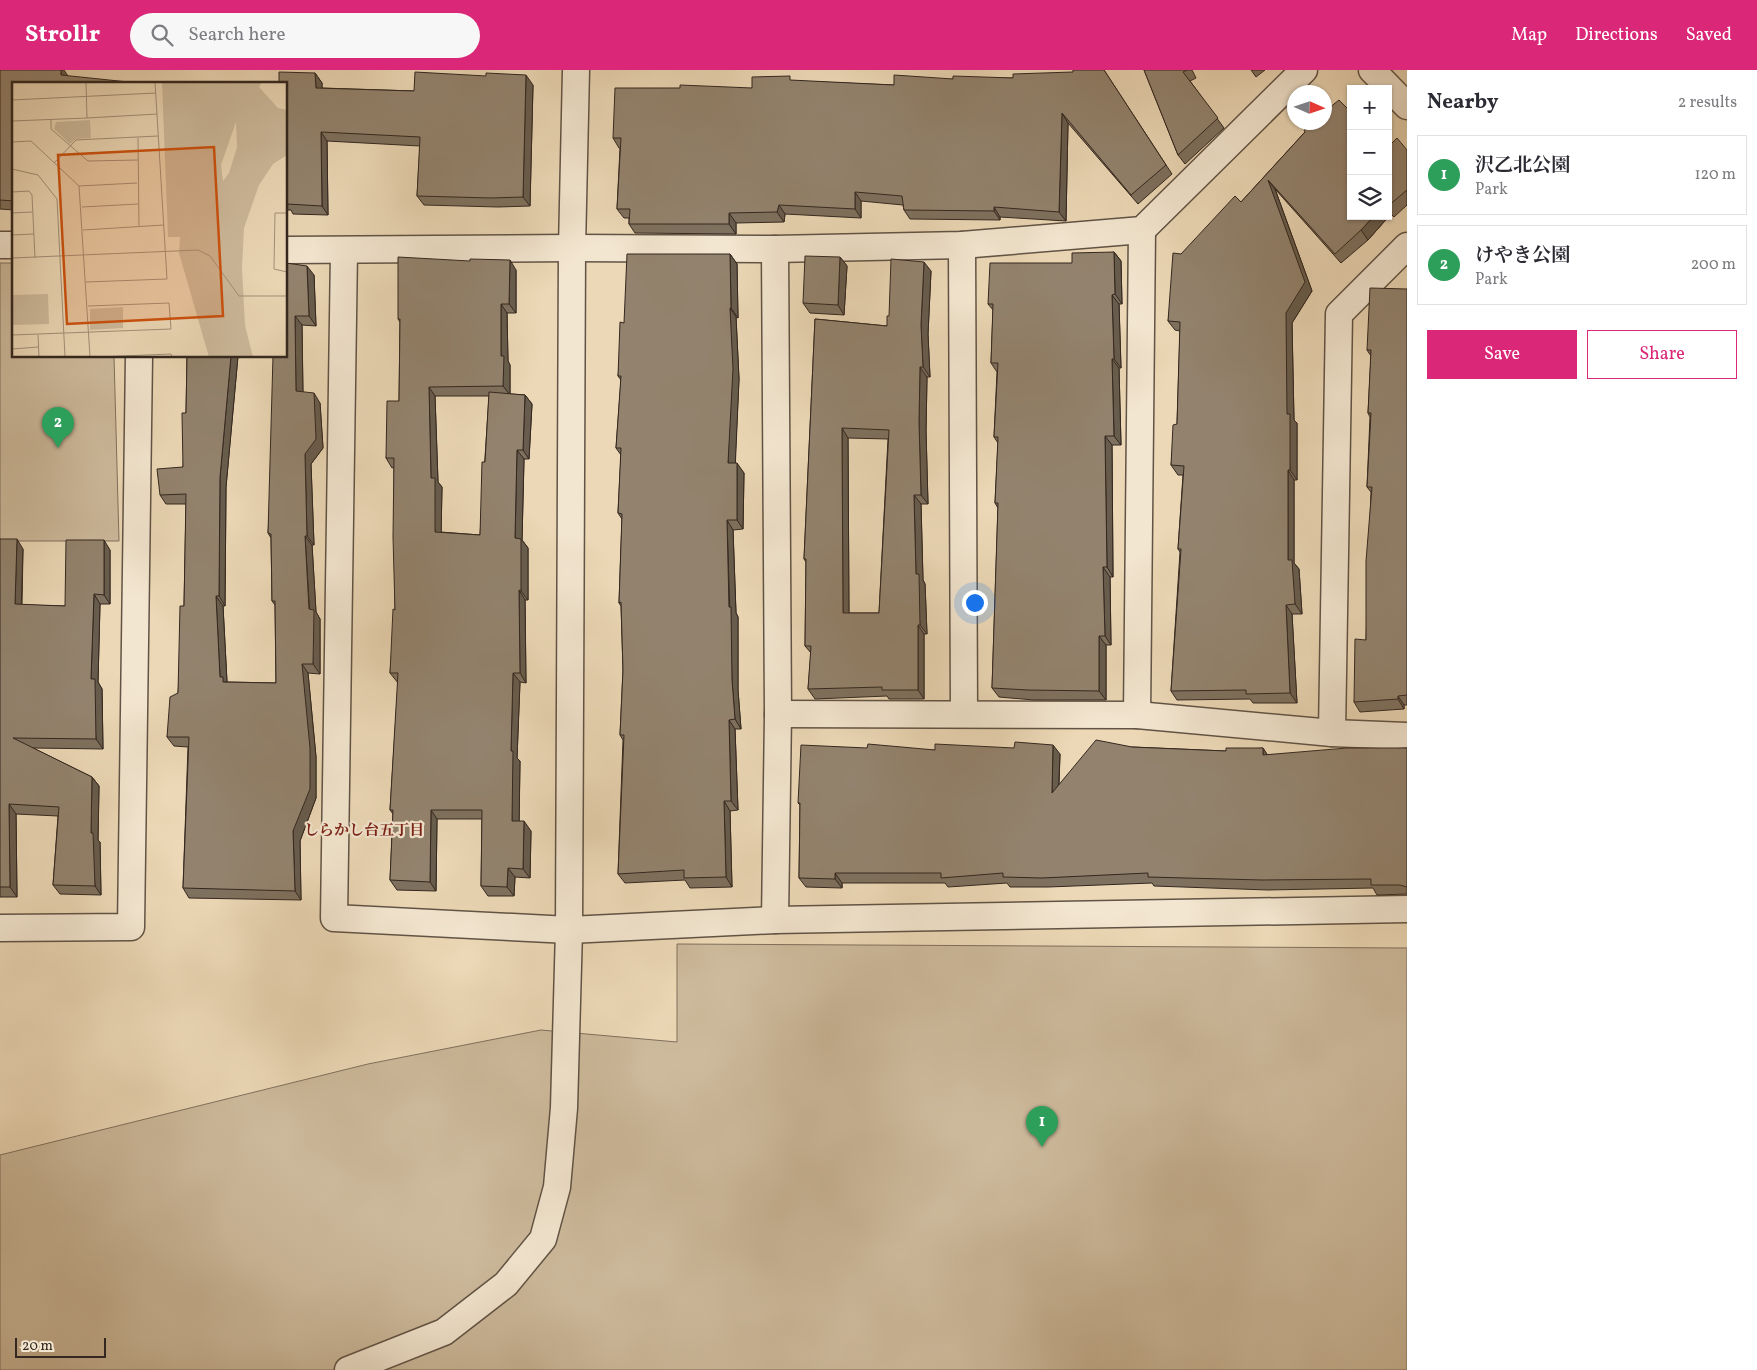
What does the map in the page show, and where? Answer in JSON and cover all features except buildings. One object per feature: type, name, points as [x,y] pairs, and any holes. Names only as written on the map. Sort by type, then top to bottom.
[{"type":"street","points":[[348,1370],[444,1332],[506,1284],[543,1239],[557,1187],[564,1108],[570,930],[572,248],[576,70]]},
{"type":"street","points":[[288,250],[774,249],[962,245],[1142,230],[1304,70]]},
{"type":"street","points":[[1372,70],[1407,106]]},
{"type":"street","points":[[1138,715],[1142,230]]},
{"type":"street","points":[[962,245],[964,714]]},
{"type":"street","points":[[1332,733],[1339,314],[1407,246]]},
{"type":"street","points":[[774,249],[778,714],[775,920]]},
{"type":"street","points":[[344,251],[334,918],[570,930],[775,920],[1407,909]]},
{"type":"street","points":[[0,928],[131,927],[139,358]]},
{"type":"street","points":[[778,714],[1138,715],[1332,733],[1407,736]]},
{"type":"shaded area","points":[[0,263],[12,263],[12,358],[114,358],[119,541],[0,541]]},
{"type":"shaded area","points":[[677,944],[1407,948],[1407,1370],[0,1370],[0,1155],[368,1064],[541,1030],[677,1042]]},
{"type":"place","name":"けやき公園","points":[[58,448]]},
{"type":"place","name":"沢乙北公園","points":[[1042,1147]]},
{"type":"district","name":"しらかし台五丁目","points":[[364,830]]}]
